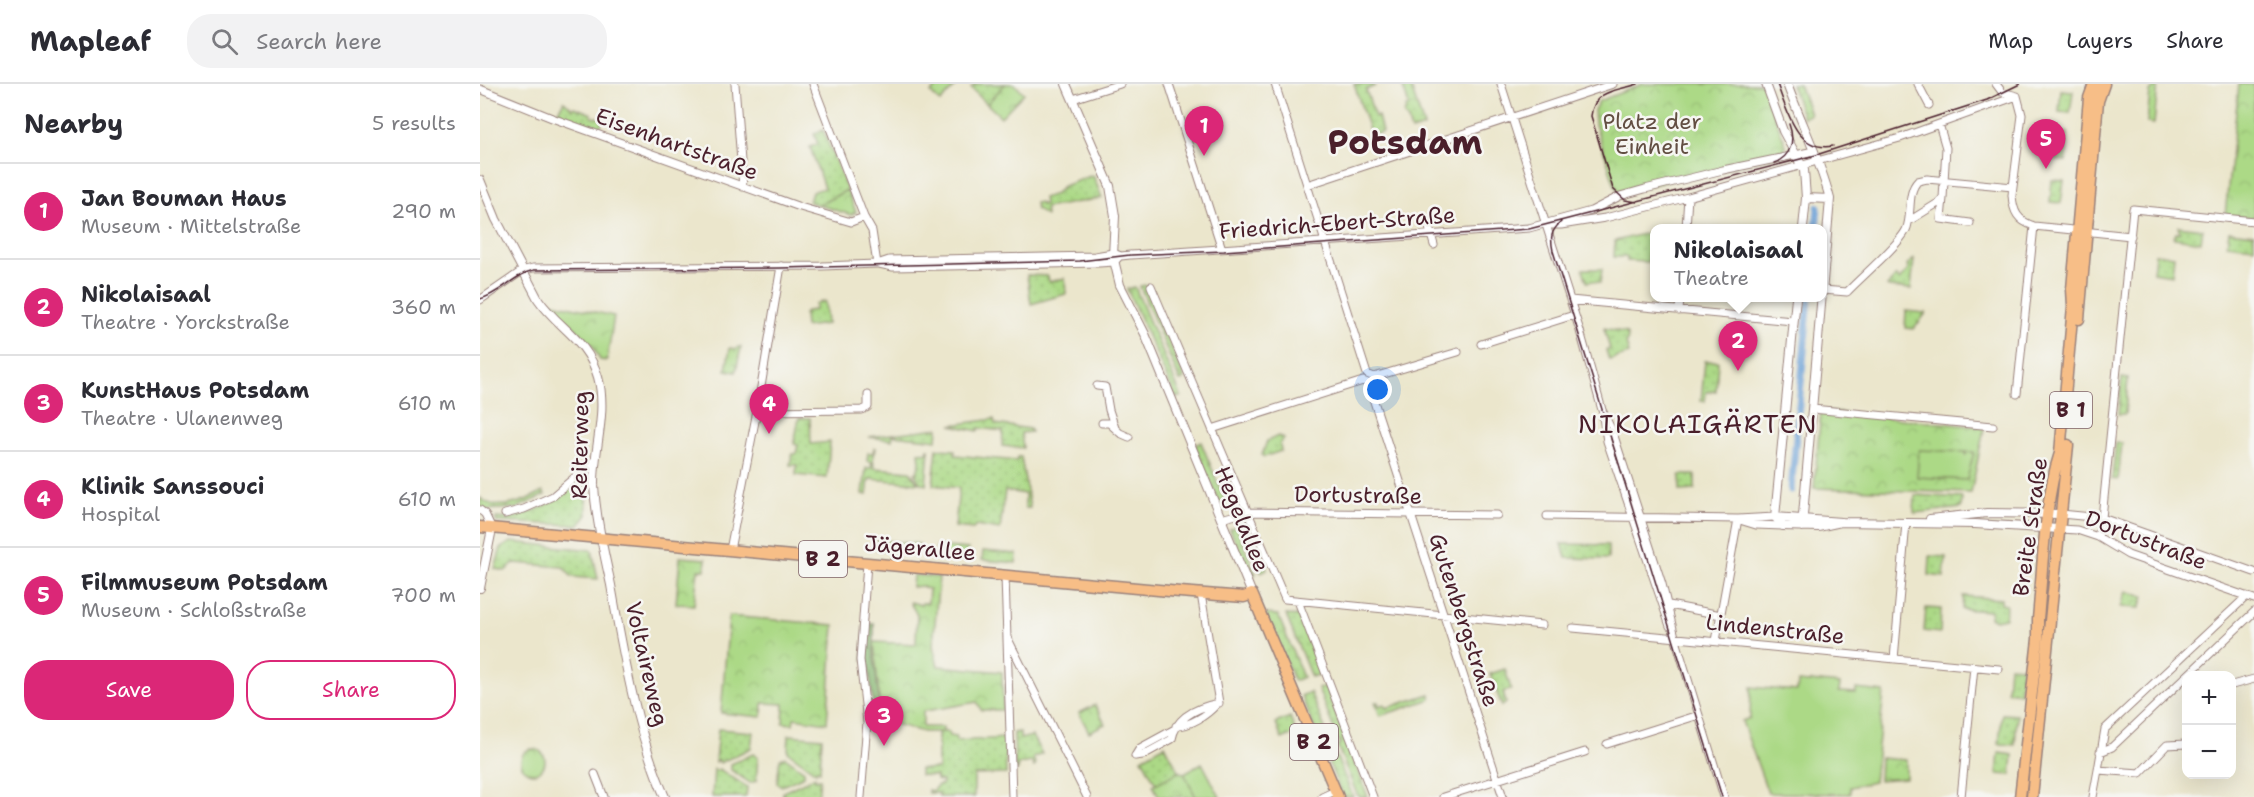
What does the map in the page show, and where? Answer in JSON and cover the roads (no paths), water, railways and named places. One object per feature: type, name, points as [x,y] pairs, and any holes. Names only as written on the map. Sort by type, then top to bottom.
[{"type":"main road","name":"Breite Straße","points":[[2032,797],[2060,529],[2082,231],[2089,98],[2094,84]]},
{"type":"main road","name":"Breite Straße","points":[[2020,797],[2038,639],[2048,514],[2053,474],[2060,453],[2073,306],[2072,289],[2082,231],[2098,101],[2104,84]]},
{"type":"main road","name":"B 2","points":[[480,527],[492,529]]},
{"type":"main road","name":"Jägerallee","points":[[492,529],[601,537],[1201,594],[1244,597],[1252,594]]},
{"type":"main road","name":"Hegelallee","points":[[1252,594],[1336,794]]},
{"type":"street","points":[[735,84],[743,187]]},
{"type":"street","points":[[813,84],[864,217],[872,231],[877,264]]},
{"type":"street","points":[[1066,84],[1110,186],[1115,216],[1115,257]]},
{"type":"street","points":[[1072,99],[1120,84]]},
{"type":"street","points":[[1169,84],[1222,249]]},
{"type":"street","points":[[1275,84],[1367,374],[1374,377],[1458,352]]},
{"type":"street","points":[[1500,84],[1570,300],[1602,410],[1605,435],[1669,605],[1675,637],[1724,797]]},
{"type":"street","points":[[1307,185],[1407,157],[1511,118],[1613,84]]},
{"type":"street","points":[[1766,84],[1783,131],[1802,165],[1806,198],[1803,224]]},
{"type":"street","points":[[1787,84],[1818,160],[1830,199],[1827,238]]},
{"type":"street","points":[[1918,84],[1929,105]]},
{"type":"street","points":[[1996,84],[2002,92],[2017,96],[2022,115],[2013,204],[2014,211],[2025,224],[2131,236]]},
{"type":"street","name":"Eisenhartstraße","points":[[480,89],[743,187],[851,222],[864,217]]},
{"type":"street","name":"Friedrich-Ebert-Straße","points":[[481,298],[522,271],[548,268],[781,266],[877,264],[890,260],[1115,257],[1561,225],[1605,218],[1688,197],[1900,138],[2017,96]]},
{"type":"street","points":[[1939,124],[1947,148],[1941,219],[1970,223]]},
{"type":"street","name":"Friedrich-Ebert-Straße","points":[[1546,225],[1560,218],[1591,211],[1620,196],[1723,170],[1796,155],[1813,148]]},
{"type":"street","points":[[1827,290],[1847,292],[1903,236],[1909,221],[1912,189],[1916,182],[1924,179],[1944,180],[2013,187]]},
{"type":"street","name":"Reiterweg","points":[[480,180],[496,219],[545,310],[579,341],[589,354],[597,376],[601,392],[601,413],[594,487],[601,537]]},
{"type":"street","points":[[1686,224],[1688,197]]},
{"type":"street","points":[[1806,198],[1830,199]]},
{"type":"street","points":[[1909,221],[1943,198]]},
{"type":"street","points":[[2098,537],[2102,518],[2133,209],[2254,221]]},
{"type":"street","points":[[1428,224],[1434,245]]},
{"type":"street","points":[[2017,394],[2034,226]]},
{"type":"street","name":"Hegelallee","points":[[1115,257],[1120,285],[1144,334],[1252,594]]},
{"type":"street","points":[[730,550],[757,411],[781,266]]},
{"type":"street","name":"Hegelallee","points":[[1151,286],[1285,599],[1298,601]]},
{"type":"street","points":[[1570,300],[1793,321]]},
{"type":"street","points":[[1679,311],[1680,302]]},
{"type":"street","points":[[1783,526],[1775,517],[1795,302]]},
{"type":"street","points":[[1802,522],[1822,302]]},
{"type":"street","points":[[1481,344],[1574,315]]},
{"type":"street","name":"Gutenbergstraße","points":[[1212,429],[1363,381],[1370,385],[1503,797]]},
{"type":"street","points":[[1097,386],[1105,387],[1115,428]]},
{"type":"street","points":[[757,411],[862,410],[868,407],[868,395]]},
{"type":"street","points":[[1812,409],[1993,426]]},
{"type":"street","points":[[1102,423],[1109,423],[1122,435],[1129,437]]},
{"type":"street","points":[[505,514],[524,509],[553,496],[595,460]]},
{"type":"street","points":[[480,510],[485,514],[492,529],[484,550],[480,588]]},
{"type":"street","name":"Dortustraße","points":[[1221,519],[1247,512],[1497,515]]},
{"type":"street","name":"Dortustraße","points":[[1910,523],[1919,520],[1987,513],[2061,514]]},
{"type":"street","points":[[2061,514],[2102,518],[2254,572]]},
{"type":"street","name":"Dortustraße","points":[[1547,516],[1738,519],[1775,517],[1802,522],[1910,523],[2077,530],[2098,537],[2127,555],[2251,598]]},
{"type":"street","points":[[1637,518],[1662,609],[1675,637]]},
{"type":"street","points":[[1716,641],[1738,519]]},
{"type":"street","name":"Dortustraße","points":[[1738,519],[1756,525],[1783,526],[1802,522]]},
{"type":"street","points":[[1894,659],[1903,553],[1910,523]]},
{"type":"street","name":"Voltaireweg","points":[[601,537],[631,685],[664,797]]},
{"type":"street","points":[[861,797],[867,722],[860,660],[867,563]]},
{"type":"street","points":[[1005,576],[1012,797]]},
{"type":"street","points":[[1174,728],[1172,739],[1143,755],[1135,756],[1140,748],[1174,728],[1182,719],[1204,706],[1219,702],[1201,594]]},
{"type":"street","points":[[2093,797],[2105,729],[2251,598]]},
{"type":"street","points":[[1373,797],[1298,601],[1542,626]]},
{"type":"street","points":[[1669,605],[1721,615]]},
{"type":"street","points":[[2100,752],[2112,747],[2254,612]]},
{"type":"street","name":"Lindenstraße","points":[[1573,628],[1999,669]]},
{"type":"street","points":[[1007,636],[1087,797]]},
{"type":"street","points":[[1961,796],[1974,667]]},
{"type":"street","points":[[2236,685],[2254,679]]},
{"type":"street","points":[[1607,744],[1699,715]]},
{"type":"street","points":[[2098,770],[2140,773],[2167,745],[2182,744]]},
{"type":"street","points":[[1443,797],[1585,752]]},
{"type":"street","points":[[595,774],[604,797]]},
{"type":"street","points":[[1322,797],[1336,794]]},
{"type":"waterway","points":[[1816,224],[1818,207]]},
{"type":"waterway","points":[[1791,490],[1809,302]]},
{"type":"tram line","points":[[1637,202],[1625,200],[1613,189],[1591,116],[1593,107],[1602,96],[1608,92],[1638,84]]},
{"type":"tram line","points":[[1777,84],[1789,117],[1802,136],[1810,143],[1833,146]]},
{"type":"tram line","points":[[1131,255],[1224,251],[1529,229],[1816,155],[1987,100],[2020,84]]},
{"type":"tram line","points":[[1774,163],[1785,156],[1792,142],[1789,124]]},
{"type":"tram line","points":[[1561,222],[1552,235],[1553,251],[1722,797]]},
{"type":"tram line","points":[[480,299],[494,293],[526,272],[534,270],[780,268],[1080,261],[1130,255]]},
{"type":"place","name":"Jan Bouman Haus","points":[[1204,156]]},
{"type":"place","name":"Filmmuseum Potsdam","points":[[2046,169]]},
{"type":"place","name":"Nikolaisaal","points":[[1738,371]]},
{"type":"place","name":"Klinik Sanssouci","points":[[769,434]]},
{"type":"place","name":"KunstHaus Potsdam","points":[[884,746]]},
{"type":"district","name":"Potsdam","points":[[1405,142]]},
{"type":"district","name":"NIKOLAIGÄRTEN","points":[[1698,423]]},
{"type":"park label","name":"Platz der Einheit","points":[[1652,134]]}]
